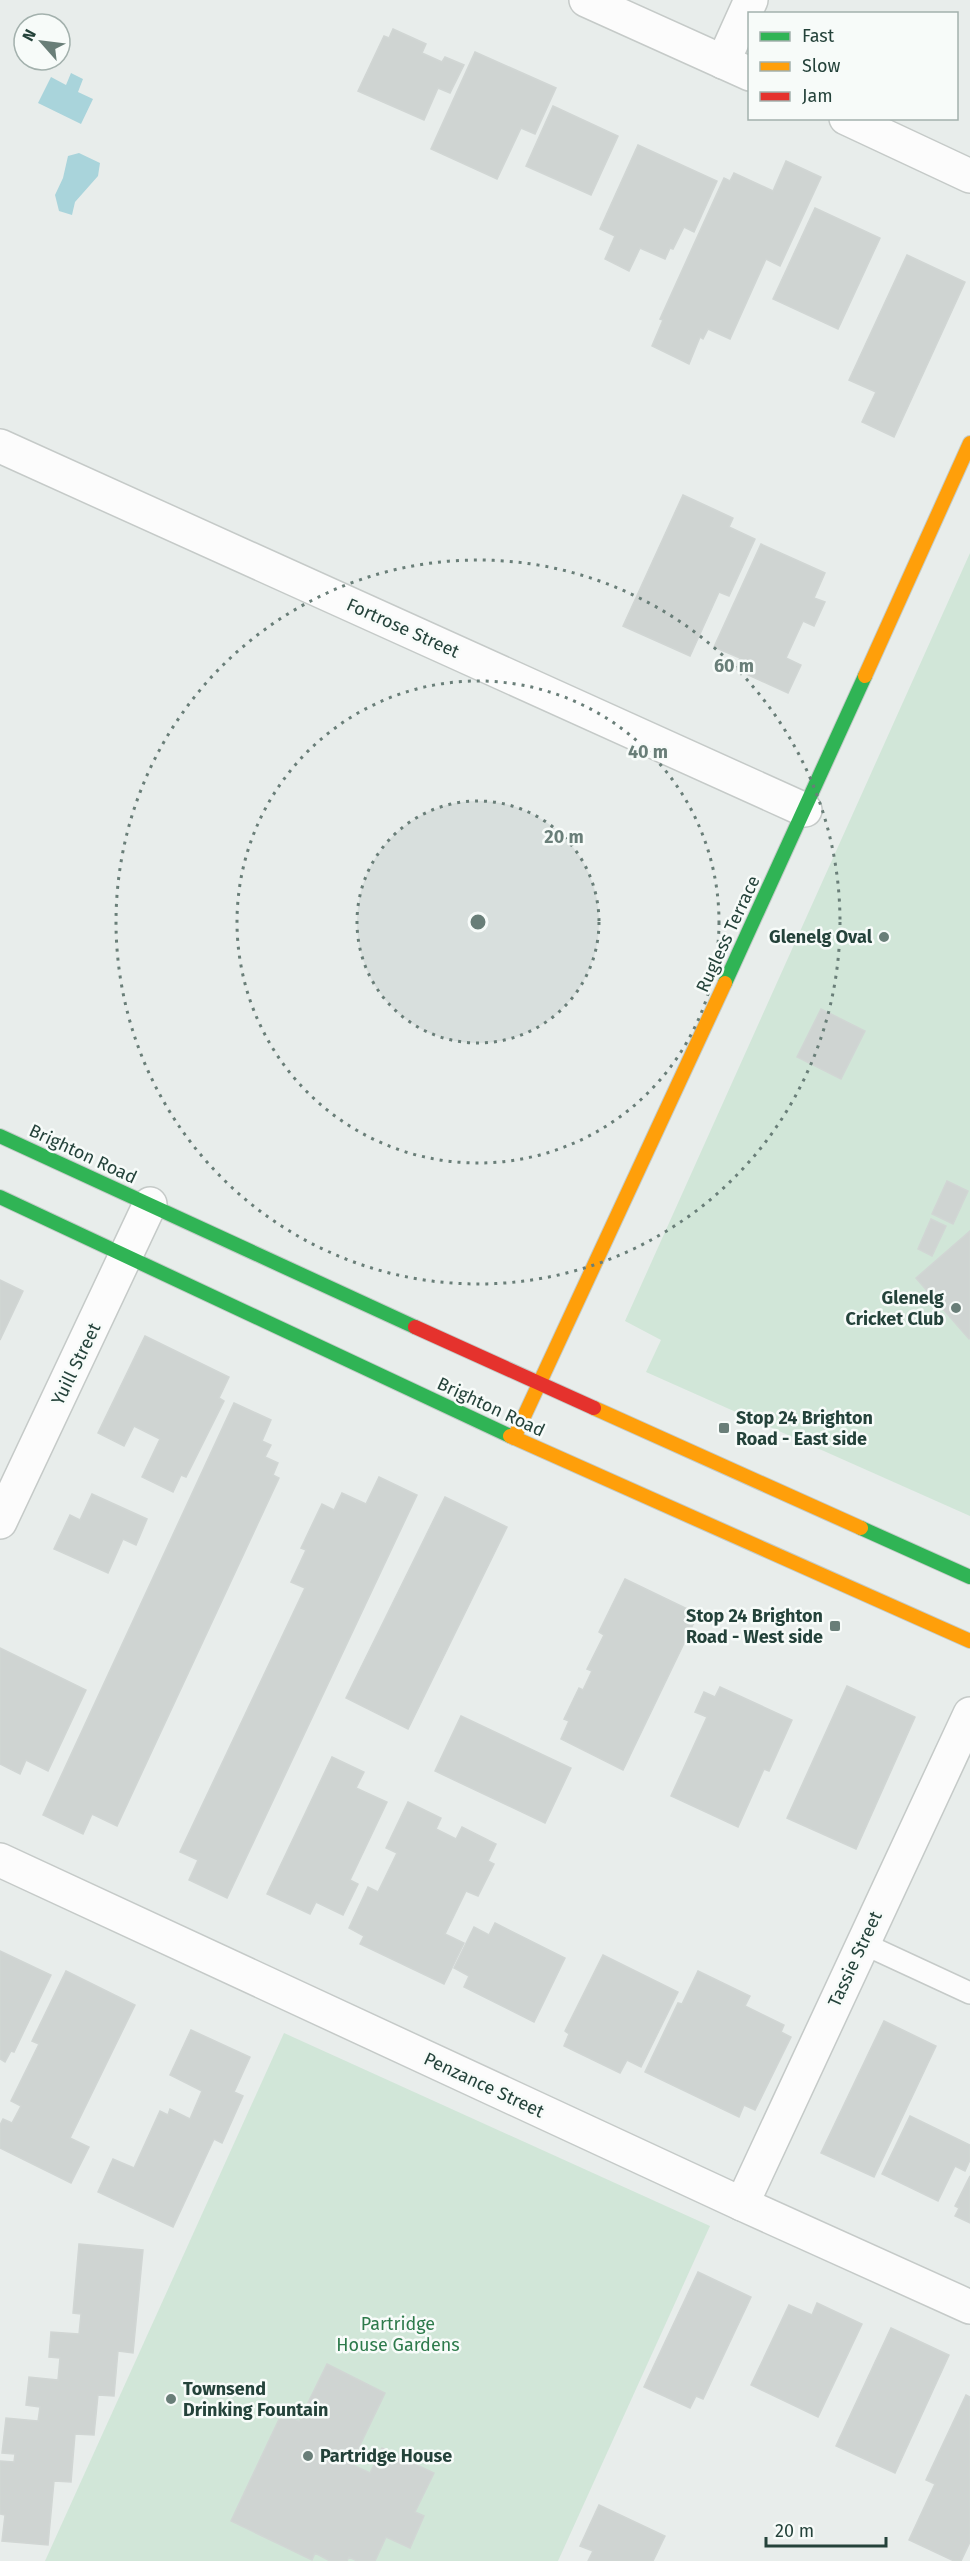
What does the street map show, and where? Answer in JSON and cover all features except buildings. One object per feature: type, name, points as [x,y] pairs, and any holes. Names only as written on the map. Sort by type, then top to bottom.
[{"type":"main road","name":"Rugless Terrace","points":[[514,1438],[805,810],[970,443]]},
{"type":"main road","name":"Brighton Road","points":[[0,1136],[538,1383],[970,1577]]},
{"type":"main road","name":"Brighton Road","points":[[0,1197],[128,1255],[514,1438],[970,1641]]},
{"type":"street","points":[[586,0],[736,68],[748,14]]},
{"type":"street","points":[[850,120],[970,176]]},
{"type":"street","name":"Fortrose Street","points":[[0,446],[805,810]]},
{"type":"street","name":"Yuill Street","points":[[0,1522],[128,1255],[150,1204]]},
{"type":"street","name":"Tassie Street","points":[[742,2204],[970,1714]]},
{"type":"street","name":"Penzance Street","points":[[0,1860],[742,2204],[970,2307]]},
{"type":"lane","points":[[862,1943],[970,1993]]},
{"type":"green space","name":"Glenelg Oval","points":[[970,553],[970,1516],[646,1372],[661,1340],[625,1321]]},
{"type":"green space","name":"Partridge House Gardens","points":[[284,2033],[710,2226],[558,2561],[45,2561]]},
{"type":"water","points":[[71,73],[83,79],[78,92],[93,99],[81,124],[38,103],[51,77],[66,85]]},
{"type":"water","points":[[79,153],[100,163],[98,176],[75,202],[72,215],[59,211],[55,195],[63,178],[68,156]]},
{"type":"traffic: fast","points":[[725,983],[865,676]]},
{"type":"traffic: fast","points":[[0,1136],[415,1327]]},
{"type":"traffic: fast","points":[[0,1197],[510,1436]]},
{"type":"traffic: fast","points":[[861,1528],[970,1577]]},
{"type":"traffic: slow","points":[[865,676],[970,443]]},
{"type":"traffic: slow","points":[[514,1438],[725,983]]},
{"type":"traffic: slow","points":[[594,1408],[861,1528]]},
{"type":"traffic: slow","points":[[510,1436],[970,1641]]},
{"type":"traffic: jam","points":[[415,1327],[594,1408]]},
{"type":"place","name":"Glenelg Oval","points":[[884,937]]},
{"type":"place","name":"Glenelg Cricket Club","points":[[956,1308]]},
{"type":"place","name":"Stop 24 Brighton Road - East side","points":[[724,1428]]},
{"type":"place","name":"Stop 24 Brighton Road - West side","points":[[835,1626]]},
{"type":"place","name":"Townsend Drinking Fountain","points":[[171,2399]]},
{"type":"place","name":"Partridge House","points":[[308,2456]]}]
